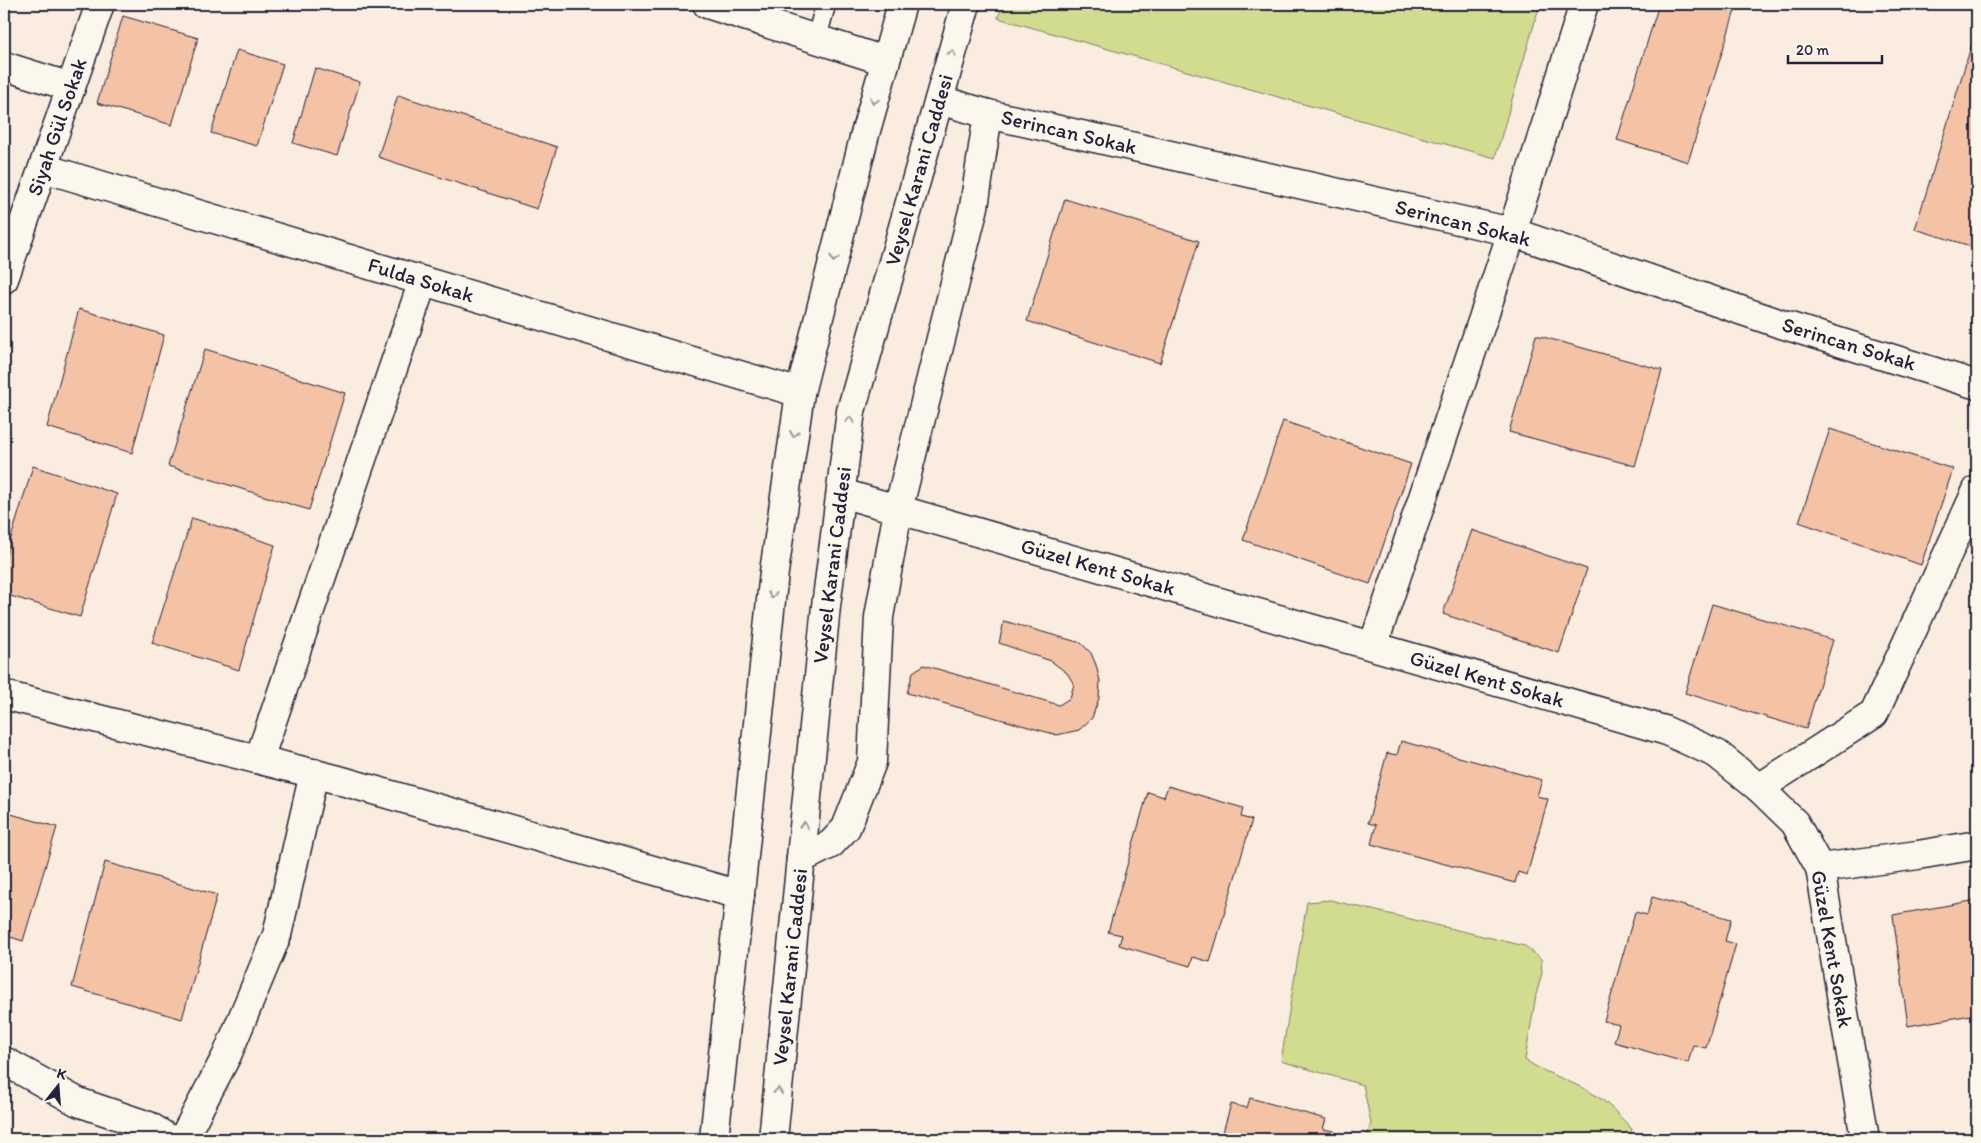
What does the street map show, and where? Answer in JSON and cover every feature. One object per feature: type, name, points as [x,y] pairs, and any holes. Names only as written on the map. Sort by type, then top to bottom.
[{"type":"street","name":"Siyah Gül Sokak","points":[[4,279],[100,4]]},
{"type":"street","points":[[707,4],[885,61]]},
{"type":"street","points":[[714,1139],[774,572],[800,393],[865,134],[902,4]]},
{"type":"street","name":"Veysel Karani Caddesi","points":[[773,1139],[826,606],[851,411],[966,4]]},
{"type":"street","points":[[1373,646],[1512,232],[1584,4]]},
{"type":"street","points":[[4,66],[71,87]]},
{"type":"street","name":"Serincan Sokak","points":[[939,100],[988,114],[1512,232],[1781,324],[1977,385]]},
{"type":"street","points":[[801,859],[831,844],[846,828],[872,762],[879,617],[898,510],[974,207],[988,114]]},
{"type":"street","name":"Fulda Sokak","points":[[43,168],[800,393]]},
{"type":"street","points":[[259,759],[423,281]]},
{"type":"street","points":[[1759,788],[1874,714],[1977,490]]},
{"type":"street","name":"Güzel Kent Sokak","points":[[841,493],[1664,730],[1717,754],[1759,788],[1795,823],[1820,868],[1865,1139]]},
{"type":"street","points":[[4,694],[314,773],[740,896]]},
{"type":"street","points":[[184,1139],[227,1055],[278,935],[314,773]]},
{"type":"street","points":[[1820,868],[1977,845]]},
{"type":"street","points":[[4,1061],[78,1102],[149,1126],[169,1139]]},
{"type":"lane","points":[[816,39],[826,4]]},
{"type":"green space","points":[[1003,4],[1540,4],[1495,158],[998,18]]},
{"type":"green space","points":[[1330,900],[1525,946],[1541,959],[1542,973],[1536,995],[1525,1060],[1583,1088],[1601,1099],[1632,1129],[1629,1139],[1366,1139],[1371,1123],[1363,1085],[1281,1061],[1307,902]]},
{"type":"building","points":[[1659,4],[1737,4],[1688,162],[1617,140]]},
{"type":"building","points":[[123,16],[198,38],[172,125],[97,103]]},
{"type":"building","points":[[1977,27],[1977,248],[1915,229]]},
{"type":"building","points":[[237,50],[283,64],[257,146],[211,133]]},
{"type":"building","points":[[315,68],[360,82],[337,156],[293,143]]},
{"type":"building","points":[[398,95],[557,147],[537,209],[378,157]]},
{"type":"building","points":[[1065,199],[1199,241],[1160,363],[1027,321]]},
{"type":"building","points":[[79,309],[164,335],[132,453],[47,427]]},
{"type":"building","points":[[1536,335],[1662,370],[1635,466],[1509,432]]},
{"type":"building","points":[[205,349],[345,393],[309,510],[168,466]]},
{"type":"building","points":[[1283,421],[1411,464],[1370,584],[1243,540]]},
{"type":"building","points":[[1830,429],[1953,469],[1921,565],[1799,522]]},
{"type":"building","points":[[33,466],[117,494],[80,617],[4,594],[4,561]]},
{"type":"building","points":[[192,518],[275,545],[239,670],[152,643]]},
{"type":"building","points":[[1472,530],[1587,569],[1559,653],[1443,614]]},
{"type":"building","points":[[1712,604],[1833,640],[1806,729],[1685,693]]},
{"type":"building","points":[[1004,621],[1081,643],[1091,653],[1100,681],[1099,698],[1092,718],[1079,730],[1057,735],[907,693],[913,672],[924,665],[1059,705],[1070,698],[1074,684],[1067,673],[1051,661],[999,643]]},
{"type":"building","points":[[1401,741],[1542,780],[1537,796],[1548,799],[1527,875],[1518,872],[1515,883],[1371,844],[1376,825],[1368,823],[1387,753],[1397,755]]},
{"type":"building","points":[[1168,786],[1243,808],[1241,817],[1252,820],[1210,962],[1193,957],[1190,966],[1119,945],[1122,935],[1108,932],[1148,792],[1164,797]]},
{"type":"building","points":[[4,812],[57,827],[23,941],[4,935]]},
{"type":"building","points":[[105,862],[217,895],[182,1019],[72,987]]},
{"type":"building","points":[[1652,897],[1731,919],[1725,941],[1736,944],[1706,1048],[1693,1045],[1688,1063],[1614,1042],[1619,1025],[1604,1021],[1635,912],[1647,915]]},
{"type":"building","points":[[1977,900],[1977,1014],[1908,1026],[1893,915]]},
{"type":"building","points":[[1250,1098],[1326,1119],[1323,1129],[1334,1131],[1332,1139],[1221,1139],[1231,1104],[1247,1108]]}]
